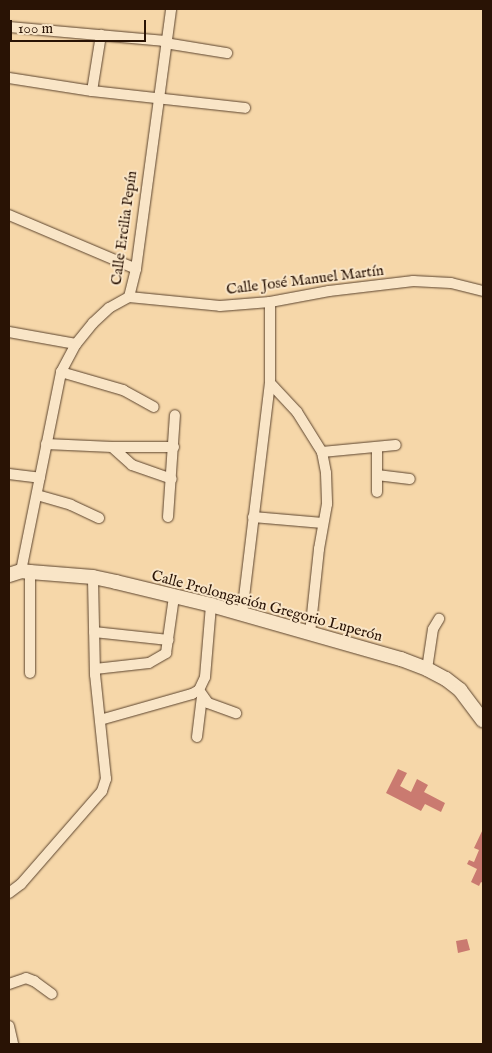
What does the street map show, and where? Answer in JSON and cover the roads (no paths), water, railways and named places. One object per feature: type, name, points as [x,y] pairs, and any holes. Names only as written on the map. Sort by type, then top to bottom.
[{"type":"street","name":"Calle Ercilia Pepín","points":[[30,673],[20,572],[38,495],[46,444],[61,372],[76,344],[92,323],[109,308],[129,297],[136,269],[165,42],[171,9]]},
{"type":"street","points":[[9,27],[165,42],[226,53]]},
{"type":"street","points":[[92,91],[101,35]]},
{"type":"street","points":[[9,78],[92,91],[245,108]]},
{"type":"street","points":[[9,216],[136,269]]},
{"type":"street","name":"Calle José Manuel Martín","points":[[129,297],[220,306],[270,302],[329,291],[413,281],[451,283],[483,291]]},
{"type":"street","points":[[242,614],[270,383],[270,302]]},
{"type":"street","points":[[9,332],[76,344]]},
{"type":"street","points":[[61,372],[123,390],[154,407]]},
{"type":"street","points":[[270,383],[297,412],[322,452],[326,474],[327,504],[310,633]]},
{"type":"street","points":[[168,517],[175,415]]},
{"type":"street","points":[[46,444],[174,447]]},
{"type":"street","points":[[322,452],[396,446]]},
{"type":"street","points":[[112,447],[132,465],[172,479]]},
{"type":"street","points":[[377,447],[377,492]]},
{"type":"street","points":[[9,474],[40,478]]},
{"type":"street","points":[[378,475],[410,479]]},
{"type":"street","points":[[38,495],[71,505],[99,518]]},
{"type":"street","points":[[253,517],[324,523]]},
{"type":"street","name":"Calle Prolongación Gregorio Luperón","points":[[20,572],[93,577],[211,605],[427,668],[460,690],[483,720]]},
{"type":"street","points":[[9,893],[21,884],[102,791],[106,779],[95,669],[93,577]]},
{"type":"street","points":[[95,669],[149,663],[166,653],[174,597]]},
{"type":"street","points":[[197,737],[200,694],[205,677],[211,605]]},
{"type":"street","points":[[427,668],[433,629],[439,619]]},
{"type":"street","points":[[94,632],[169,640]]},
{"type":"street","points":[[100,720],[192,694],[200,694],[214,706],[236,713]]},
{"type":"street","points":[[9,984],[26,978],[34,980],[52,994]]},
{"type":"street","points":[[9,1026],[13,1044]]}]
